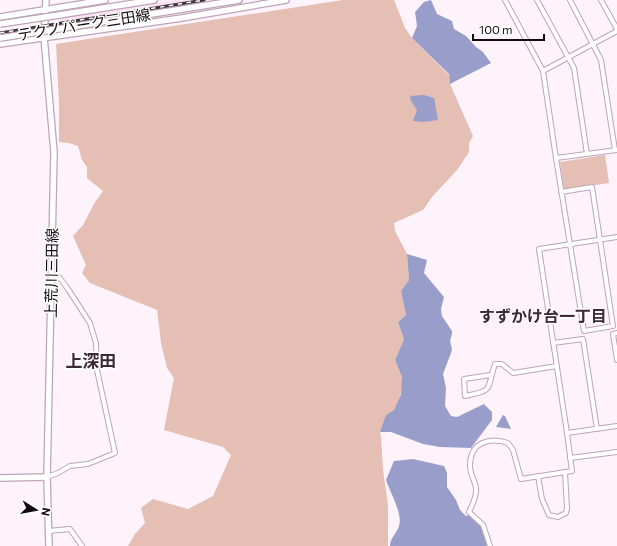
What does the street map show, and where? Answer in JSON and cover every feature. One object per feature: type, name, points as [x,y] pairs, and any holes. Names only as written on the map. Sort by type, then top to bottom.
[{"type":"main road","name":"上荒川三田線","points":[[46,0],[44,37],[54,152],[47,477],[49,546]]},
{"type":"main road","points":[[0,17],[105,0]]},
{"type":"main road","name":"テクノパーク三田線","points":[[0,24],[154,0]]},
{"type":"main road","name":"テクノパーク三田線","points":[[0,38],[239,0]]},
{"type":"main road","points":[[0,44],[182,18],[286,0]]},
{"type":"main road","points":[[0,478],[47,477]]},
{"type":"street","points":[[505,0],[543,71],[561,192],[569,244],[584,331],[613,326],[592,186],[561,192]]},
{"type":"street","points":[[538,0],[574,68],[587,154]]},
{"type":"street","points":[[556,158],[616,150],[601,60],[570,0]]},
{"type":"street","points":[[543,71],[617,30],[601,0]]},
{"type":"street","points":[[490,546],[483,525],[469,512],[476,490],[470,465],[473,452],[480,443],[495,439],[508,443],[513,450],[521,479],[572,471],[539,249],[617,237]]},
{"type":"street","points":[[47,477],[70,466],[88,464],[115,453],[97,370],[96,343],[90,323],[59,277],[52,281]]},
{"type":"street","points":[[617,333],[613,334],[617,360]]},
{"type":"street","points":[[553,343],[583,339],[597,429]]},
{"type":"street","points":[[491,375],[464,379],[465,396],[486,391],[491,385],[491,375],[495,364],[502,364],[513,373],[557,366]]},
{"type":"street","points":[[567,433],[617,426]]},
{"type":"street","points":[[570,458],[617,452]]},
{"type":"street","points":[[538,476],[542,499],[549,515],[558,517],[566,513],[568,508],[565,472]]},
{"type":"street","points":[[48,531],[70,529],[82,546]]},
{"type":"shaded area","points":[[176,0],[223,0],[59,25],[60,18]]},
{"type":"shaded area","points":[[343,0],[394,0],[405,28],[412,38],[449,75],[450,84],[473,136],[469,143],[469,152],[457,170],[432,197],[423,210],[394,223],[395,231],[407,254],[409,280],[401,291],[406,315],[398,322],[404,339],[395,360],[402,378],[401,393],[396,406],[380,432],[388,505],[388,546],[128,546],[135,534],[145,523],[141,508],[153,499],[188,509],[213,496],[231,455],[223,447],[164,430],[174,378],[167,368],[161,343],[157,310],[90,283],[82,273],[86,265],[73,236],[83,225],[95,202],[103,191],[87,178],[87,167],[82,160],[78,146],[59,142],[56,44]]},
{"type":"shaded area","points":[[605,155],[609,183],[564,190],[560,162]]},
{"type":"water","points":[[431,0],[437,14],[452,21],[454,29],[466,36],[483,52],[491,63],[450,84],[449,74],[412,38],[417,26],[415,12],[424,2]]},
{"type":"water","points":[[424,95],[434,98],[438,120],[424,122],[413,121],[417,110],[411,101],[410,96]]},
{"type":"water","points":[[407,254],[427,260],[424,273],[444,297],[441,309],[442,316],[452,331],[450,341],[452,349],[443,374],[446,388],[445,406],[451,416],[457,417],[484,404],[492,412],[492,420],[471,448],[440,447],[423,444],[391,432],[380,432],[386,415],[394,410],[401,394],[402,377],[395,360],[404,339],[398,322],[406,315],[401,291],[409,280]]},
{"type":"water","points":[[503,415],[505,416],[511,429],[496,427]]},
{"type":"water","points":[[413,459],[444,466],[447,473],[447,487],[456,500],[460,510],[466,516],[470,515],[481,526],[487,546],[390,546],[391,540],[398,529],[400,521],[396,503],[386,480],[394,461]]},
{"type":"railway","points":[[0,33],[204,0]]},
{"type":"district","name":"すずかけ台一丁目","points":[[543,316]]},
{"type":"district","name":"上深田","points":[[91,361]]}]
